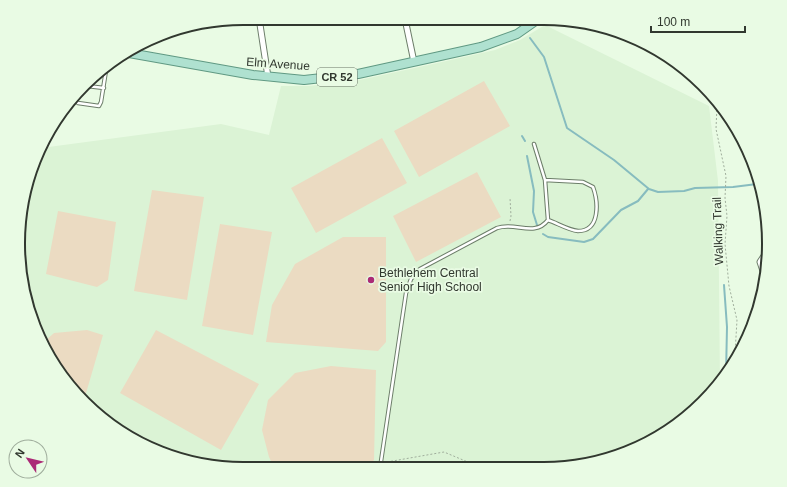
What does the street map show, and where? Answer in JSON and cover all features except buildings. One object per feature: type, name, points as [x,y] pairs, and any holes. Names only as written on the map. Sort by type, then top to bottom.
[{"type":"main road","name":"Elm Avenue","points":[[134,54],[268,77],[304,80],[351,75],[503,41],[530,25]]},
{"type":"street","points":[[260,25],[268,77]]},
{"type":"street","points":[[406,25],[414,62]]},
{"type":"lane","points":[[77,102],[99,106],[102,102],[106,73]]},
{"type":"lane","points":[[91,87],[104,88]]},
{"type":"lane","points":[[382,462],[406,293],[410,279],[420,269],[497,228],[508,225],[534,229],[542,226],[548,220],[545,180],[534,144]]},
{"type":"lane","points":[[545,180],[584,182],[593,187],[596,197],[594,221],[588,228],[578,231],[548,220]]},
{"type":"path","name":"Walking Trail","points":[[717,110],[716,129],[726,176],[725,191],[727,216],[725,244],[729,286],[737,320],[735,348]]},
{"type":"path","points":[[508,225],[511,216],[510,198]]},
{"type":"path","points":[[382,462],[444,452],[468,462]]},
{"type":"shaded area","name":"Bethlehem Central Senior High School","points":[[545,25],[709,106],[718,181],[720,373],[708,388],[677,417],[653,433],[614,450],[586,458],[558,462],[229,462],[187,455],[134,433],[99,408],[70,377],[54,353],[37,314],[29,286],[25,258],[25,229],[29,201],[32,187],[48,147],[221,124],[269,135],[281,86],[309,86],[355,81],[495,50],[520,40]]},
{"type":"shaded area","points":[[484,81],[510,126],[419,177],[394,131]]},
{"type":"shaded area","points":[[382,138],[407,183],[316,233],[291,188]]},
{"type":"shaded area","points":[[477,172],[501,217],[416,262],[393,216]]},
{"type":"shaded area","points":[[152,190],[204,197],[187,300],[134,291]]},
{"type":"shaded area","points":[[58,211],[116,222],[108,280],[97,287],[46,274]]},
{"type":"shaded area","points":[[220,224],[272,232],[253,335],[202,326]]},
{"type":"shaded area","points":[[343,237],[386,237],[386,342],[378,351],[266,342],[272,305],[295,264]]},
{"type":"shaded area","points":[[87,330],[103,335],[86,395],[70,377],[54,353],[47,339],[54,333]]},
{"type":"shaded area","points":[[156,330],[259,384],[221,450],[120,393]]},
{"type":"shaded area","points":[[331,366],[376,370],[374,460],[372,462],[272,462],[262,430],[268,400],[295,373]]},
{"type":"waterway","points":[[530,38],[544,57],[567,128],[614,160],[649,189],[658,192],[684,191],[695,188],[733,187],[754,184]]},
{"type":"waterway","points":[[522,136],[525,141]]},
{"type":"waterway","points":[[527,156],[534,191],[533,212],[537,225]]},
{"type":"waterway","points":[[543,234],[548,237],[584,242],[593,239],[621,210],[638,201],[648,189]]},
{"type":"waterway","points":[[724,285],[727,327],[726,363]]},
{"type":"place","name":"Bethlehem Central Senior High School","points":[[371,280]]}]
